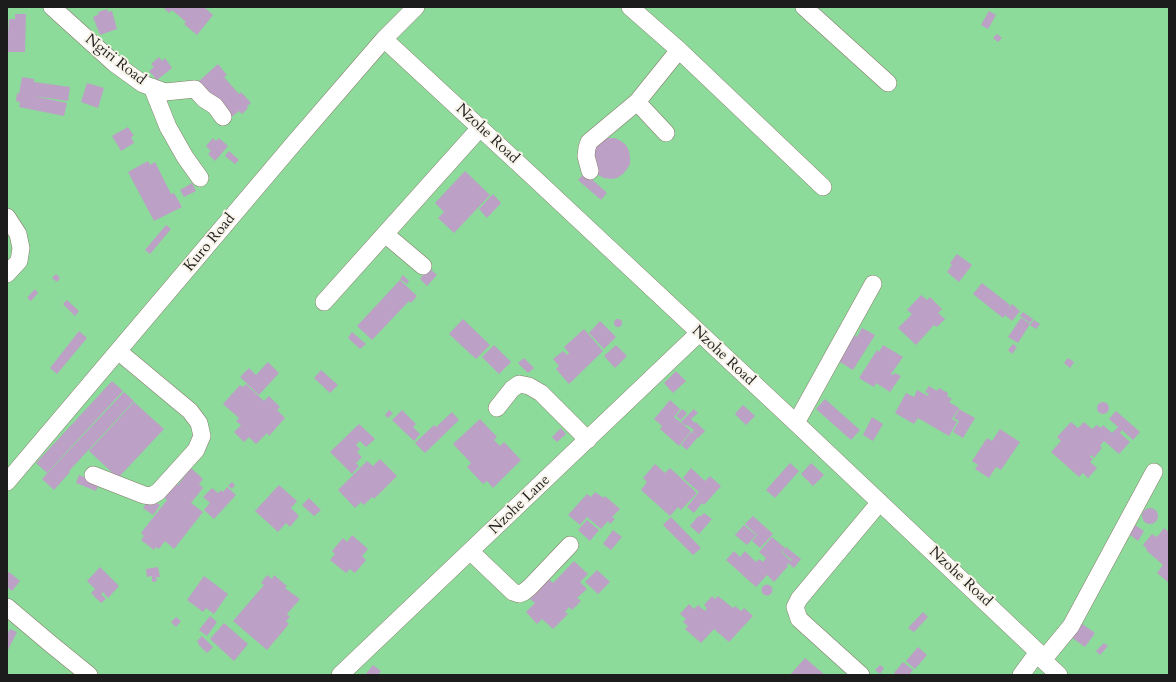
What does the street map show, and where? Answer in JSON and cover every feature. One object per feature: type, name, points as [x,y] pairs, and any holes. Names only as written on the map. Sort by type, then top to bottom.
[{"type":"street","name":"Ngiri Road","points":[[52,7],[114,63],[143,84],[165,92],[195,89],[204,99],[215,106],[222,117]]},
{"type":"street","name":"Kuro Road","points":[[7,482],[384,40],[416,7]]},
{"type":"street","points":[[630,7],[679,50],[823,187]]},
{"type":"street","points":[[804,7],[888,83]]},
{"type":"street","name":"Nzohe Road","points":[[384,40],[880,502],[1059,675]]},
{"type":"street","points":[[590,171],[586,156],[587,148],[590,142],[637,102],[679,50]]},
{"type":"street","points":[[152,87],[184,157],[200,178]]},
{"type":"street","points":[[637,102],[666,133]]},
{"type":"street","points":[[324,302],[480,128]]},
{"type":"street","points":[[7,217],[18,234],[21,248],[19,261],[7,274]]},
{"type":"street","points":[[385,234],[423,266]]},
{"type":"street","points":[[796,423],[873,284]]},
{"type":"street","name":"Nzohe Lane","points":[[340,675],[700,333]]},
{"type":"street","points":[[93,475],[144,495],[151,496],[158,492],[196,450],[202,436],[199,423],[190,411],[118,351]]},
{"type":"street","points":[[497,408],[512,389],[519,384],[529,386],[541,394],[588,440]]},
{"type":"street","points":[[1021,675],[1071,626],[1154,472]]},
{"type":"street","points":[[861,675],[799,619],[796,607],[798,599],[880,502]]},
{"type":"street","points":[[471,552],[513,592],[519,594],[530,587],[570,545]]},
{"type":"street","points":[[7,607],[89,675]]},
{"type":"green space","points":[[7,7],[1169,7],[1169,675],[7,675]]},
{"type":"building","points":[[163,7],[204,7],[213,15],[197,35],[184,24],[186,22],[172,10],[169,13]]},
{"type":"building","points":[[107,9],[108,12],[112,11],[117,29],[100,35],[93,17],[99,14],[98,12]]},
{"type":"building","points":[[989,11],[996,15],[988,29],[981,25]]},
{"type":"building","points":[[15,14],[26,14],[25,52],[7,52],[9,19],[15,19]]},
{"type":"building","points":[[997,34],[1002,38],[998,42],[993,38]]},
{"type":"building","points":[[159,57],[162,61],[165,58],[172,68],[157,80],[149,71],[154,67],[151,64]]},
{"type":"building","points":[[218,64],[227,75],[224,77],[239,94],[241,92],[251,103],[242,114],[239,111],[229,119],[222,107],[208,90],[206,92],[198,82]]},
{"type":"building","points":[[22,77],[34,79],[34,82],[70,87],[68,101],[34,96],[67,103],[64,116],[19,107],[20,102],[16,101],[17,93],[19,94]]},
{"type":"building","points":[[87,83],[104,88],[98,108],[81,102]]},
{"type":"building","points":[[128,127],[134,136],[131,137],[134,143],[121,151],[112,136]]},
{"type":"building","points":[[213,138],[216,141],[219,138],[228,146],[215,161],[208,154],[211,151],[206,146]]},
{"type":"building","points":[[615,138],[626,145],[630,157],[630,164],[623,174],[617,178],[611,179],[604,178],[594,171],[590,153],[603,139]]},
{"type":"building","points":[[229,151],[239,160],[235,164],[225,156]]},
{"type":"building","points":[[148,161],[150,165],[155,162],[171,194],[174,193],[182,207],[154,221],[128,172]]},
{"type":"building","points":[[465,171],[490,195],[454,233],[438,218],[444,212],[435,203]]},
{"type":"building","points":[[585,173],[607,193],[601,200],[578,180]]},
{"type":"building","points":[[192,183],[196,191],[184,197],[180,190]]},
{"type":"building","points":[[493,194],[501,203],[487,218],[479,209]]},
{"type":"building","points":[[166,225],[171,229],[150,254],[145,250]]},
{"type":"building","points":[[957,254],[972,265],[959,282],[947,272],[952,265],[950,263]]},
{"type":"building","points":[[429,268],[437,275],[427,286],[420,279]]},
{"type":"building","points":[[56,274],[60,278],[57,282],[52,278]]},
{"type":"building","points":[[403,275],[409,281],[407,284],[400,279]]},
{"type":"building","points":[[400,280],[417,296],[411,303],[409,301],[372,340],[357,326]]},
{"type":"building","points":[[982,283],[1010,305],[1007,310],[1012,304],[1020,311],[1012,321],[1005,315],[1003,318],[973,294]]},
{"type":"building","points":[[35,289],[38,293],[31,301],[27,298]]},
{"type":"building","points":[[921,295],[927,300],[930,297],[942,309],[938,313],[945,319],[937,327],[934,325],[916,345],[898,328],[912,314],[907,310]]},
{"type":"building","points":[[67,300],[79,311],[75,316],[63,304]]},
{"type":"building","points":[[1023,312],[1033,319],[1030,323],[1020,316]]},
{"type":"building","points":[[1021,318],[1030,324],[1018,343],[1008,337]]},
{"type":"building","points":[[463,319],[490,345],[476,359],[449,334]]},
{"type":"building","points":[[616,319],[620,319],[622,323],[620,327],[616,327],[614,325],[614,321]]},
{"type":"building","points":[[1034,320],[1040,324],[1036,329],[1030,325]]},
{"type":"building","points":[[600,321],[616,337],[604,349],[589,333]]},
{"type":"building","points":[[862,328],[875,335],[853,370],[835,359],[851,333],[857,337]]},
{"type":"building","points":[[584,329],[603,351],[569,384],[556,369],[559,366],[553,359],[563,351],[567,355],[569,353],[564,347]]},
{"type":"building","points":[[79,331],[87,338],[57,374],[50,368]]},
{"type":"building","points":[[352,332],[366,344],[360,349],[348,338]]},
{"type":"building","points":[[1013,344],[1017,347],[1012,354],[1008,350]]},
{"type":"building","points":[[494,345],[511,362],[499,374],[482,357]]},
{"type":"building","points":[[616,345],[627,356],[615,368],[604,356]]},
{"type":"building","points":[[883,345],[903,357],[891,374],[893,375],[895,373],[901,376],[890,392],[876,383],[874,387],[859,378],[877,350],[879,352]]},
{"type":"building","points":[[524,358],[534,368],[528,373],[518,363]]},
{"type":"building","points":[[1068,358],[1074,362],[1070,368],[1064,363]]},
{"type":"building","points":[[268,362],[279,373],[259,395],[240,377],[249,368],[256,375]]},
{"type":"building","points":[[321,370],[338,385],[330,393],[314,378]]},
{"type":"building","points":[[676,371],[686,381],[673,393],[664,383]]},
{"type":"building","points":[[112,381],[123,391],[47,473],[36,463]]},
{"type":"building","points":[[246,384],[264,401],[269,396],[280,407],[277,410],[285,418],[269,436],[267,433],[256,444],[249,437],[244,442],[234,432],[241,425],[236,421],[239,418],[223,404],[240,385],[243,387]]},
{"type":"building","points":[[929,386],[937,391],[939,388],[948,393],[947,396],[952,399],[949,402],[959,408],[952,419],[957,422],[949,436],[918,418],[914,424],[895,413],[906,393],[914,397],[917,390],[928,396],[929,394],[925,392]]},
{"type":"building","points":[[124,392],[134,401],[69,471],[70,472],[54,490],[42,479]]},
{"type":"building","points":[[825,399],[860,430],[851,440],[816,409]]},
{"type":"building","points":[[670,400],[680,409],[674,417],[691,431],[679,446],[660,429],[662,426],[654,419]]},
{"type":"building","points":[[134,402],[164,429],[118,478],[89,451]]},
{"type":"building","points":[[1103,402],[1107,404],[1109,408],[1107,412],[1103,414],[1099,412],[1097,408],[1099,404]]},
{"type":"building","points":[[743,405],[755,416],[746,425],[735,414]]},
{"type":"building","points":[[682,409],[687,413],[681,420],[676,416]]},
{"type":"building","points":[[694,409],[698,413],[691,419],[705,431],[687,450],[681,445],[691,432],[696,436],[692,432],[694,430],[681,422]]},
{"type":"building","points":[[959,409],[975,418],[963,438],[953,432],[959,421],[954,418]]},
{"type":"building","points":[[389,410],[393,413],[388,418],[385,415]]},
{"type":"building","points":[[402,410],[416,424],[413,427],[420,434],[414,441],[392,420]]},
{"type":"building","points":[[1116,411],[1140,432],[1133,440],[1122,430],[1120,433],[1130,442],[1119,454],[1104,441],[1100,446],[1102,448],[1094,458],[1092,455],[1090,457],[1093,459],[1090,462],[1097,468],[1088,478],[1083,473],[1079,477],[1051,452],[1061,441],[1057,437],[1071,422],[1078,428],[1084,422],[1092,429],[1097,425],[1101,428],[1103,425],[1112,433],[1118,427],[1109,419]]},
{"type":"building","points":[[452,412],[459,420],[425,453],[415,443],[434,425],[436,427]]},
{"type":"building","points":[[872,417],[883,424],[873,441],[863,435]]},
{"type":"building","points":[[480,419],[497,437],[494,440],[500,446],[504,442],[521,460],[493,488],[487,481],[483,484],[467,467],[471,463],[453,444]]},
{"type":"building","points":[[359,424],[375,439],[366,447],[360,441],[356,445],[360,449],[357,452],[362,457],[356,463],[359,466],[352,474],[330,452]]},
{"type":"building","points":[[561,428],[566,434],[557,442],[552,437]]},
{"type":"building","points":[[1000,429],[1020,442],[1001,470],[996,467],[989,478],[975,469],[978,465],[972,461],[987,438],[992,441]]},
{"type":"building","points":[[380,459],[397,476],[374,499],[372,497],[364,505],[361,502],[355,508],[338,490],[367,461],[373,466]]},
{"type":"building","points":[[790,463],[799,471],[775,498],[766,490]]},
{"type":"building","points":[[811,463],[824,475],[813,486],[801,474]]},
{"type":"building","points":[[655,464],[665,473],[670,468],[697,493],[681,510],[678,507],[670,516],[641,490],[647,482],[643,478]]},
{"type":"building","points":[[191,468],[203,479],[199,484],[203,488],[191,503],[203,512],[174,549],[165,541],[159,549],[156,547],[154,550],[141,540],[144,536],[141,533],[167,500],[163,496],[174,482],[178,485]]},
{"type":"building","points":[[691,468],[705,481],[710,476],[721,486],[704,505],[702,503],[694,513],[687,507],[699,492],[683,478]]},
{"type":"building","points":[[79,475],[99,483],[96,491],[76,483]]},
{"type":"building","points":[[232,482],[235,485],[232,489],[228,486]]},
{"type":"building","points":[[279,485],[297,501],[291,508],[299,516],[290,527],[286,523],[278,532],[255,511]]},
{"type":"building","points":[[227,487],[236,495],[214,519],[204,510],[210,503],[203,497],[212,488],[218,493],[221,490],[223,492]]},
{"type":"building","points":[[595,492],[604,498],[605,496],[620,509],[612,517],[615,519],[610,524],[608,521],[601,529],[587,517],[580,525],[568,515],[587,494],[591,497]]},
{"type":"building","points":[[150,498],[160,505],[153,515],[143,508]]},
{"type":"building","points":[[309,498],[321,510],[314,516],[302,505]]},
{"type":"building","points":[[1150,508],[1156,510],[1158,516],[1156,522],[1150,524],[1144,522],[1142,516],[1144,510]]},
{"type":"building","points":[[704,513],[712,519],[699,534],[690,526],[699,515],[700,517]]},
{"type":"building","points":[[753,516],[773,534],[760,548],[752,541],[757,535],[745,524]]},
{"type":"building","points":[[671,517],[701,548],[693,555],[663,525]]},
{"type":"building","points":[[587,520],[599,530],[590,541],[578,530]]},
{"type":"building","points":[[744,525],[756,535],[747,545],[735,535]]},
{"type":"building","points":[[1135,525],[1144,531],[1138,541],[1129,534]]},
{"type":"building","points":[[1164,528],[1169,532],[1169,583],[1157,573],[1163,565],[1146,550],[1147,549],[1143,545],[1152,534],[1157,537]]},
{"type":"building","points":[[613,530],[622,537],[611,550],[603,544]]},
{"type":"building","points":[[352,535],[368,549],[362,556],[366,560],[355,573],[350,569],[346,573],[330,560],[335,554],[332,551],[343,538],[347,542]]},
{"type":"building","points":[[772,537],[785,548],[781,552],[791,561],[792,560],[782,552],[786,547],[801,559],[794,568],[788,563],[788,566],[774,582],[767,575],[756,587],[726,560],[734,551],[740,557],[745,551],[756,562],[759,559],[763,562],[766,558],[759,552]]},
{"type":"building","points":[[574,561],[588,574],[580,582],[587,589],[577,598],[581,601],[572,610],[569,607],[565,612],[568,614],[553,629],[542,619],[537,624],[526,612],[535,603],[530,599],[540,589],[536,585],[546,576],[553,583]]},
{"type":"building","points":[[100,567],[119,586],[108,598],[103,592],[101,594],[106,599],[101,603],[91,593],[95,589],[87,581]]},
{"type":"building","points":[[158,567],[160,577],[156,577],[157,581],[152,582],[152,576],[147,577],[146,569]]},
{"type":"building","points":[[597,570],[610,582],[598,594],[585,582]]},
{"type":"building","points":[[9,572],[20,581],[12,591],[7,587],[7,575]]},
{"type":"building","points":[[267,575],[272,579],[274,575],[287,586],[285,588],[300,599],[287,614],[290,617],[286,621],[289,624],[267,650],[233,621],[264,585],[261,583]]},
{"type":"building","points":[[204,576],[228,594],[214,614],[206,608],[203,612],[187,600]]},
{"type":"building","points":[[767,584],[771,586],[773,590],[771,594],[767,596],[763,594],[761,590],[763,586]]},
{"type":"building","points":[[712,596],[715,599],[718,596],[733,608],[735,606],[741,611],[744,608],[753,616],[729,642],[714,629],[701,643],[685,629],[688,626],[683,622],[686,619],[680,614],[689,604],[694,609],[698,605],[705,611],[707,608],[704,605]]},
{"type":"building","points":[[923,612],[928,617],[914,632],[908,628]]},
{"type":"building","points":[[210,616],[217,622],[207,636],[199,630]]},
{"type":"building","points":[[176,617],[181,621],[176,627],[171,622]]},
{"type":"building","points":[[1078,621],[1095,633],[1085,647],[1068,635]]},
{"type":"building","points":[[224,623],[248,644],[234,661],[210,639]]},
{"type":"building","points":[[10,629],[17,632],[7,652],[7,635]]},
{"type":"building","points":[[202,636],[213,647],[207,653],[197,641]]},
{"type":"building","points":[[1104,643],[1108,646],[1100,655],[1096,651]]},
{"type":"building","points":[[918,647],[927,655],[915,669],[906,661]]},
{"type":"building","points":[[805,658],[825,675],[790,675]]},
{"type":"building","points":[[903,662],[913,670],[909,675],[897,675],[894,673]]},
{"type":"building","points":[[373,665],[381,671],[378,675],[365,675]]},
{"type":"building","points":[[880,665],[884,668],[880,674],[875,670]]}]
